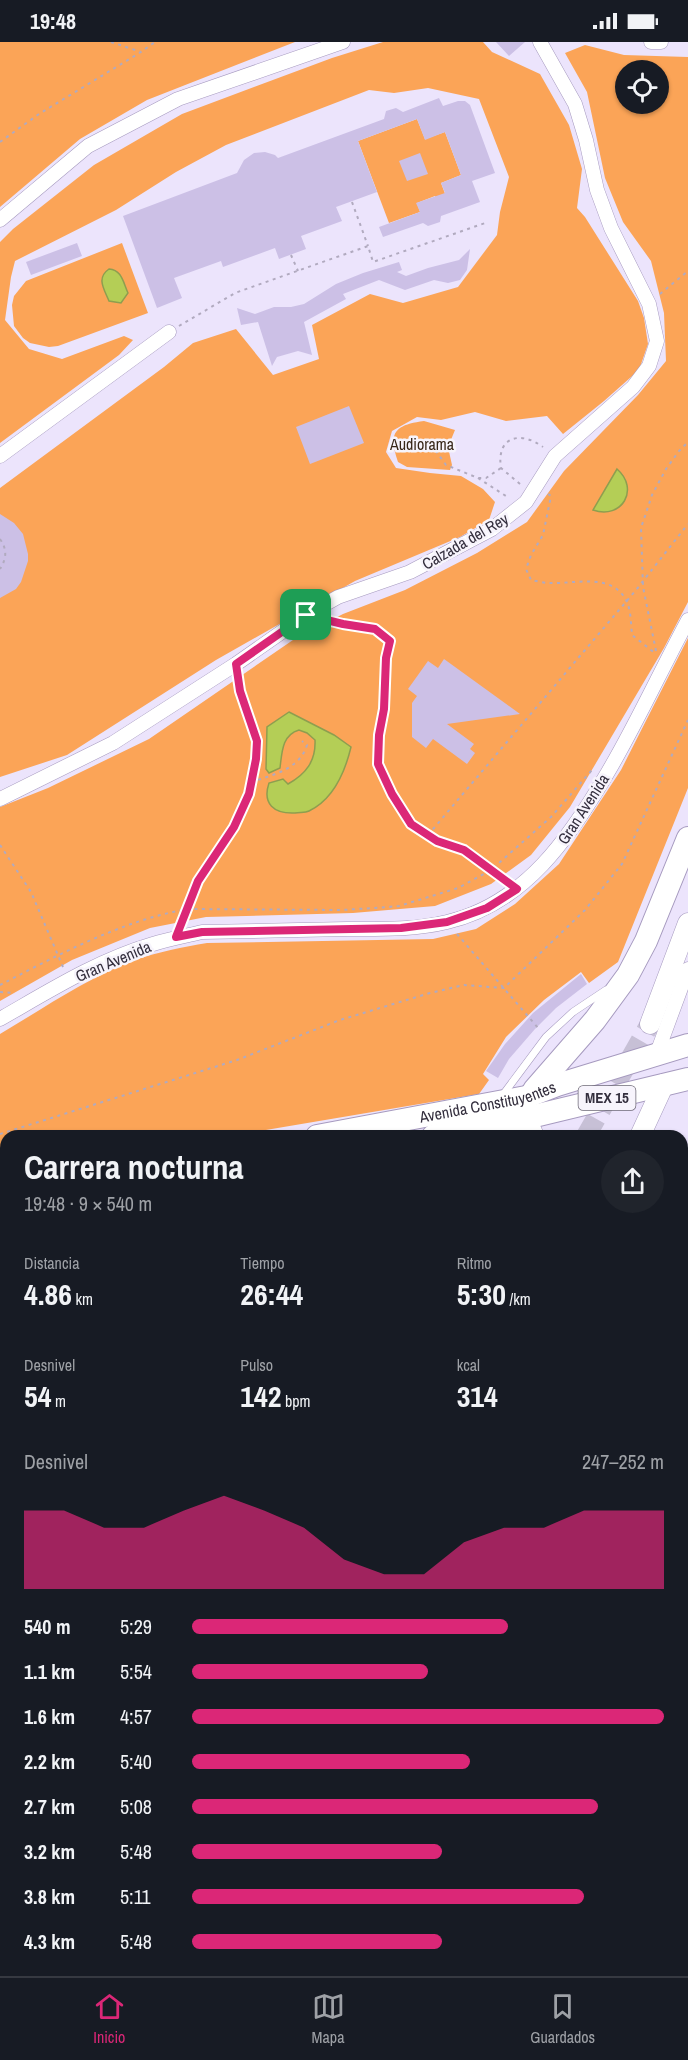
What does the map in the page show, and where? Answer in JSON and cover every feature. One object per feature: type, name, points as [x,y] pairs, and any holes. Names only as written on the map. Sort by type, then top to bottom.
[{"type":"main road","points":[[529,1117],[551,1072],[628,975],[646,941],[688,838]]},
{"type":"main road","name":"Avenida Constituyentes","points":[[529,1117],[557,1085],[688,1045]]},
{"type":"main road","name":"Avenida Constituyentes","points":[[463,1130],[529,1117],[688,1079]]},
{"type":"main road","name":"Avenida Constituyentes","points":[[350,1130],[498,1103],[529,1117]]},
{"type":"street","points":[[0,220],[88,146],[178,99],[343,42]]},
{"type":"street","name":"Calzada del Rey","points":[[0,799],[112,743],[236,664],[306,615],[338,597],[410,572],[492,529],[522,506],[555,456],[633,387],[649,366],[657,341],[649,304],[607,219],[575,105],[540,42]]},
{"type":"street","points":[[651,42],[661,42]]},
{"type":"street","points":[[0,456],[169,332]]},
{"type":"street","name":"Gran Avenida","points":[[0,1019],[111,959],[176,937],[202,932],[401,928],[447,922],[487,908],[517,889],[560,846],[581,818],[621,750],[688,620]]},
{"type":"street","points":[[650,1024],[688,923]]},
{"type":"street","points":[[657,1053],[688,969]]},
{"type":"street","points":[[643,1130],[664,1084]]},
{"type":"lane","points":[[498,1103],[546,1037],[573,1012],[628,975]]},
{"type":"path","points":[[111,42],[141,52]]},
{"type":"path","points":[[0,142],[39,114],[155,42]]},
{"type":"path","points":[[352,202],[374,262],[488,222]]},
{"type":"path","points":[[169,332],[235,293],[368,246]]},
{"type":"path","points":[[291,255],[298,271]]},
{"type":"path","points":[[649,304],[688,271]]},
{"type":"path","points":[[555,456],[524,437],[512,439],[502,446],[501,468],[510,477],[551,496],[543,535],[526,569],[531,580],[548,584],[588,581],[609,585],[619,591],[626,601],[632,635],[658,656],[649,625],[643,582],[640,528],[652,495],[666,469],[688,442]]},
{"type":"path","points":[[415,448],[434,447],[442,462],[478,478],[522,506]]},
{"type":"path","points":[[478,478],[486,478],[501,468]]},
{"type":"path","points":[[428,835],[643,582],[688,524]]},
{"type":"path","points":[[0,539],[6,551],[5,562],[0,568]]},
{"type":"path","points":[[306,615],[375,629],[390,641],[386,658],[384,709],[379,735],[378,764],[392,794],[411,824],[437,841],[464,850],[517,889]]},
{"type":"path","points":[[176,937],[198,881],[234,827],[249,794],[257,741],[240,691],[236,664]]},
{"type":"path","points":[[13,1130],[237,1060],[340,1020],[430,993],[464,985],[504,988],[585,910],[622,864],[688,720]]},
{"type":"path","points":[[251,782],[275,775],[292,766],[304,755],[307,745],[302,741]]},
{"type":"path","points":[[0,985],[118,929],[165,913],[188,909],[342,910],[399,906],[458,888],[491,870],[551,818],[597,764]]},
{"type":"path","points":[[0,845],[31,892],[69,981]]},
{"type":"path","points":[[0,856],[5,853]]},
{"type":"path","points":[[447,922],[546,1037]]},
{"type":"green space","points":[[0,42],[295,42],[147,100],[80,139],[0,207]]},
{"type":"green space","points":[[383,42],[483,42],[492,52],[540,74],[569,125],[582,169],[577,208],[638,301],[644,318],[648,344],[639,370],[563,434],[547,416],[506,421],[475,412],[441,420],[417,417],[392,431],[386,452],[396,468],[461,476],[483,489],[495,502],[489,520],[460,537],[355,581],[216,660],[67,755],[0,777],[0,488],[193,343],[236,329],[273,375],[319,359],[312,325],[370,294],[403,303],[458,287],[497,235],[509,177],[479,99],[428,88],[394,93],[369,90],[226,145],[176,172],[116,210],[15,261],[5,320],[29,349],[62,359],[124,336],[133,340],[119,355],[0,443],[0,242],[13,229],[94,165],[182,114],[332,58]]},
{"type":"green space","points":[[585,45],[624,55],[688,57],[688,602],[664,648],[570,807],[531,855],[491,884],[435,906],[353,913],[206,917],[150,928],[72,960],[0,1001],[0,807],[48,788],[149,739],[293,640],[343,614],[405,590],[477,553],[527,522],[564,471],[638,395],[666,361],[664,313],[651,261],[623,222],[605,178],[587,92],[565,53]]},
{"type":"green space","points":[[417,119],[425,139],[445,132],[461,175],[441,183],[447,199],[438,202],[435,196],[417,203],[420,212],[389,223],[358,141]]},
{"type":"green space","points":[[122,243],[148,313],[58,346],[49,347],[30,343],[23,338],[14,326],[12,305],[14,296],[26,281]]},
{"type":"green space","name":"Audiorama","points":[[424,421],[455,430],[448,447],[452,465],[450,470],[407,467],[398,462],[394,444],[396,432],[406,425]]},
{"type":"green space","points":[[688,638],[688,788],[618,962],[589,983],[581,972],[544,1000],[506,1037],[483,1074],[489,1080],[479,1094],[267,1130],[0,1130],[0,1034],[66,994],[100,975],[135,960],[207,943],[433,939],[476,929],[515,904],[559,864],[621,770]]},
{"type":"shaded area","points":[[109,269],[119,274],[128,293],[121,303],[109,301],[103,288],[103,276]]},
{"type":"shaded area","points":[[617,469],[627,485],[624,501],[612,511],[593,510]]},
{"type":"shaded area","points":[[289,712],[334,735],[351,747],[342,775],[332,792],[318,806],[306,812],[281,812],[271,806],[267,797],[269,783],[283,779],[288,784],[305,771],[314,754],[315,740],[299,730],[293,732],[286,740],[282,750],[280,768],[269,773],[266,769],[267,727]]},
{"type":"building","points":[[496,42],[525,42],[509,56]]},
{"type":"building","points":[[439,98],[443,106],[458,101],[465,101],[470,105],[495,173],[472,181],[480,202],[441,216],[440,222],[428,226],[423,223],[383,237],[379,227],[420,212],[416,203],[445,193],[441,183],[461,175],[445,132],[425,140],[417,119],[358,141],[377,192],[336,207],[342,221],[301,236],[306,249],[279,259],[275,248],[223,267],[221,261],[174,278],[182,298],[157,308],[123,216],[237,173],[244,160],[254,153],[265,152],[278,158],[384,119],[386,111],[396,108],[403,112]]},
{"type":"building","points":[[420,153],[428,174],[407,181],[399,161]]},
{"type":"building","points":[[77,243],[82,256],[31,275],[26,262]]},
{"type":"building","points":[[470,249],[467,270],[460,280],[448,283],[434,280],[405,290],[379,280],[343,294],[346,299],[304,322],[312,355],[298,351],[277,357],[272,366],[258,322],[241,325],[237,308],[255,314],[274,307],[304,304],[336,284],[363,273],[399,262],[402,270],[397,272],[406,276],[459,260]]},
{"type":"building","points":[[349,406],[364,443],[310,464],[296,427]]},
{"type":"building","points":[[0,514],[14,523],[23,534],[28,561],[21,582],[16,589],[0,598]]},
{"type":"building","points":[[444,659],[520,714],[447,724],[474,744],[470,749],[475,753],[467,764],[433,739],[426,748],[412,737],[412,703],[417,696],[408,689],[428,661],[438,668]]},
{"type":"building","points":[[581,974],[587,984],[556,1008],[535,1029],[509,1059],[498,1078],[486,1071],[505,1044],[533,1013]]},
{"type":"tunnel","points":[[589,1130],[650,1024]]},
{"type":"route","points":[[306,615],[375,629],[390,641],[386,658],[384,709],[379,735],[378,764],[392,794],[411,824],[437,841],[464,850],[517,889],[487,908],[447,922],[401,928],[202,932],[176,937],[198,881],[234,827],[249,794],[257,741],[240,691],[236,664],[306,615]]}]
